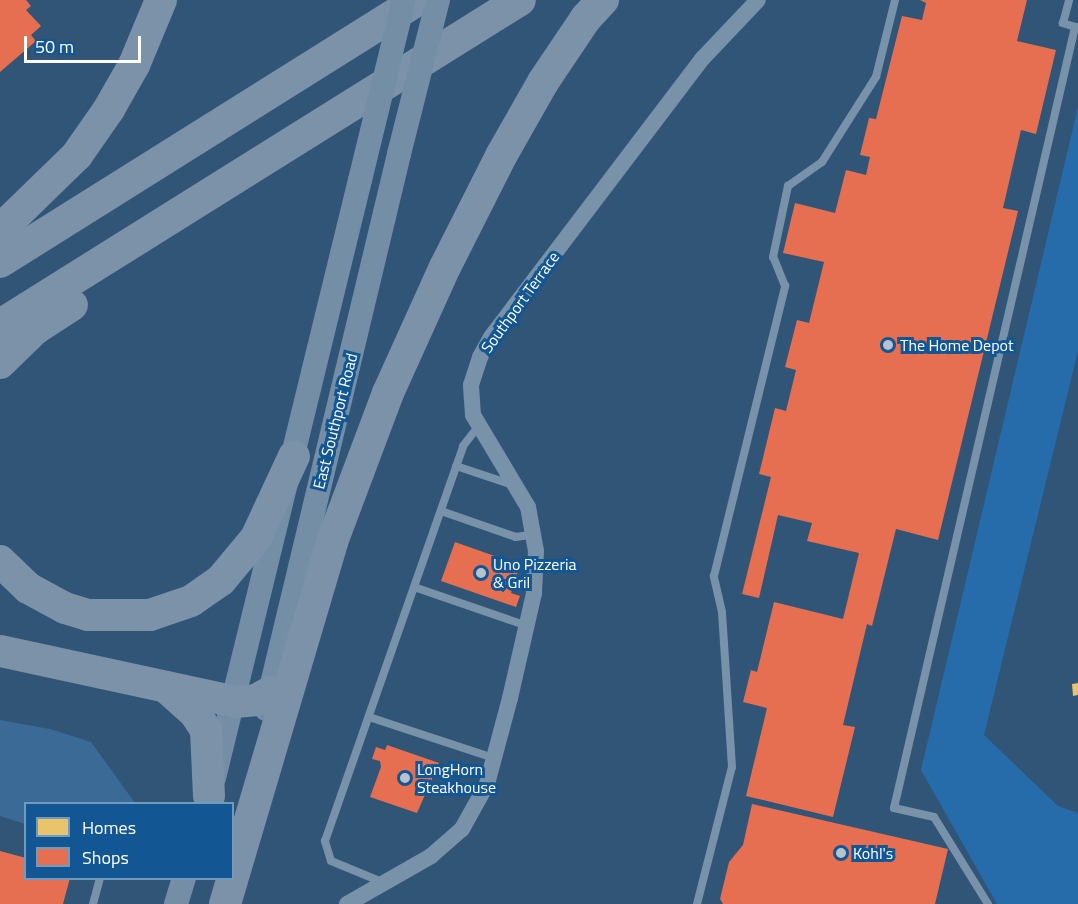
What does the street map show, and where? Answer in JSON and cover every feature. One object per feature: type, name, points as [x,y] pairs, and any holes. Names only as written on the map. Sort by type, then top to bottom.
[{"type":"highway","points":[[0,230],[77,155],[109,109],[134,65],[161,0]]},
{"type":"highway","points":[[0,262],[418,0]]},
{"type":"highway","points":[[0,325],[520,0]]},
{"type":"highway","points":[[234,874],[332,542],[388,393],[445,267],[501,156],[543,82],[603,0]]},
{"type":"highway","points":[[0,363],[35,329],[206,219],[234,178]]},
{"type":"highway","points":[[0,561],[28,588],[88,615],[150,615],[181,604],[221,580],[246,551],[294,456]]},
{"type":"highway","points":[[0,651],[235,702],[256,700],[270,692]]},
{"type":"highway","points":[[165,686],[195,713],[206,730],[208,800]]},
{"type":"highway","points":[[225,904],[232,880]]},
{"type":"main road","name":"East Southport Road","points":[[208,800],[235,702],[404,0]]},
{"type":"main road","name":"East Southport Road","points":[[234,834],[438,0]]},
{"type":"main road","points":[[176,904],[184,880]]},
{"type":"main road","points":[[217,904],[223,880]]},
{"type":"street","name":"Southport Terrace","points":[[347,904],[382,882],[421,863],[456,835],[477,807],[494,758],[527,626],[536,580],[534,534],[518,487],[478,427],[471,385],[491,337],[720,36],[758,0]]},
{"type":"lane","points":[[698,904],[732,767],[722,612],[714,576],[785,286],[773,257],[789,186],[822,162],[876,77],[895,0]]},
{"type":"lane","points":[[987,904],[934,816],[894,808],[1076,27],[1063,24],[1069,0]]},
{"type":"lane","points":[[382,882],[331,861],[325,841],[463,446],[478,427]]},
{"type":"lane","points":[[456,466],[518,487]]},
{"type":"lane","points":[[441,511],[516,537],[534,534]]},
{"type":"lane","points":[[414,587],[527,626]]},
{"type":"lane","points":[[369,717],[494,758]]},
{"type":"lane","points":[[93,904],[100,880]]},
{"type":"shaded area","points":[[1078,107],[1078,351],[984,735],[1058,806],[1078,813],[1078,904],[997,904],[921,770]]},
{"type":"shaded area","points":[[0,720],[50,729],[91,742],[134,802],[24,802],[24,824],[0,816]]},
{"type":"building: Homes","points":[[1078,683],[1078,695],[1073,696],[1072,684]]},
{"type":"building: Shops","points":[[0,0],[26,0],[31,6],[26,10],[41,26],[31,35],[36,41],[0,72]]},
{"type":"building: Shops","points":[[920,0],[1027,0],[1017,41],[1056,50],[1036,134],[1021,130],[1003,208],[1018,211],[938,540],[896,529],[872,626],[867,624],[843,725],[855,727],[833,817],[746,796],[767,708],[743,702],[751,670],[757,672],[774,602],[843,619],[859,553],[807,541],[812,523],[778,515],[759,598],[742,594],[771,477],[759,474],[775,408],[786,411],[796,370],[785,367],[797,320],[809,323],[824,262],[783,253],[795,203],[835,213],[846,170],[866,175],[870,157],[860,155],[869,118],[876,119],[902,16],[922,20],[926,3]]},
{"type":"building: Shops","name":"Uno Pizzeria & Gril","points":[[455,542],[520,565],[511,593],[520,596],[516,607],[441,581]]},
{"type":"building: Shops","name":"LongHorn Steakhouse","points":[[387,745],[439,763],[417,813],[370,797],[381,767],[380,761],[372,759],[376,747],[385,750]]},
{"type":"building: Shops","name":"Kohl's","points":[[752,804],[948,849],[935,904],[723,904],[720,899],[729,862],[743,845]]},
{"type":"building: Shops","points":[[0,851],[24,857],[24,880],[69,880],[63,904],[0,904]]},
{"type":"place","name":"The Home Depot","points":[[888,345]]},
{"type":"place","name":"Uno Pizzeria & Gril","points":[[481,573]]},
{"type":"place","name":"LongHorn Steakhouse","points":[[405,778]]},
{"type":"place","name":"Kohl's","points":[[841,853]]}]
